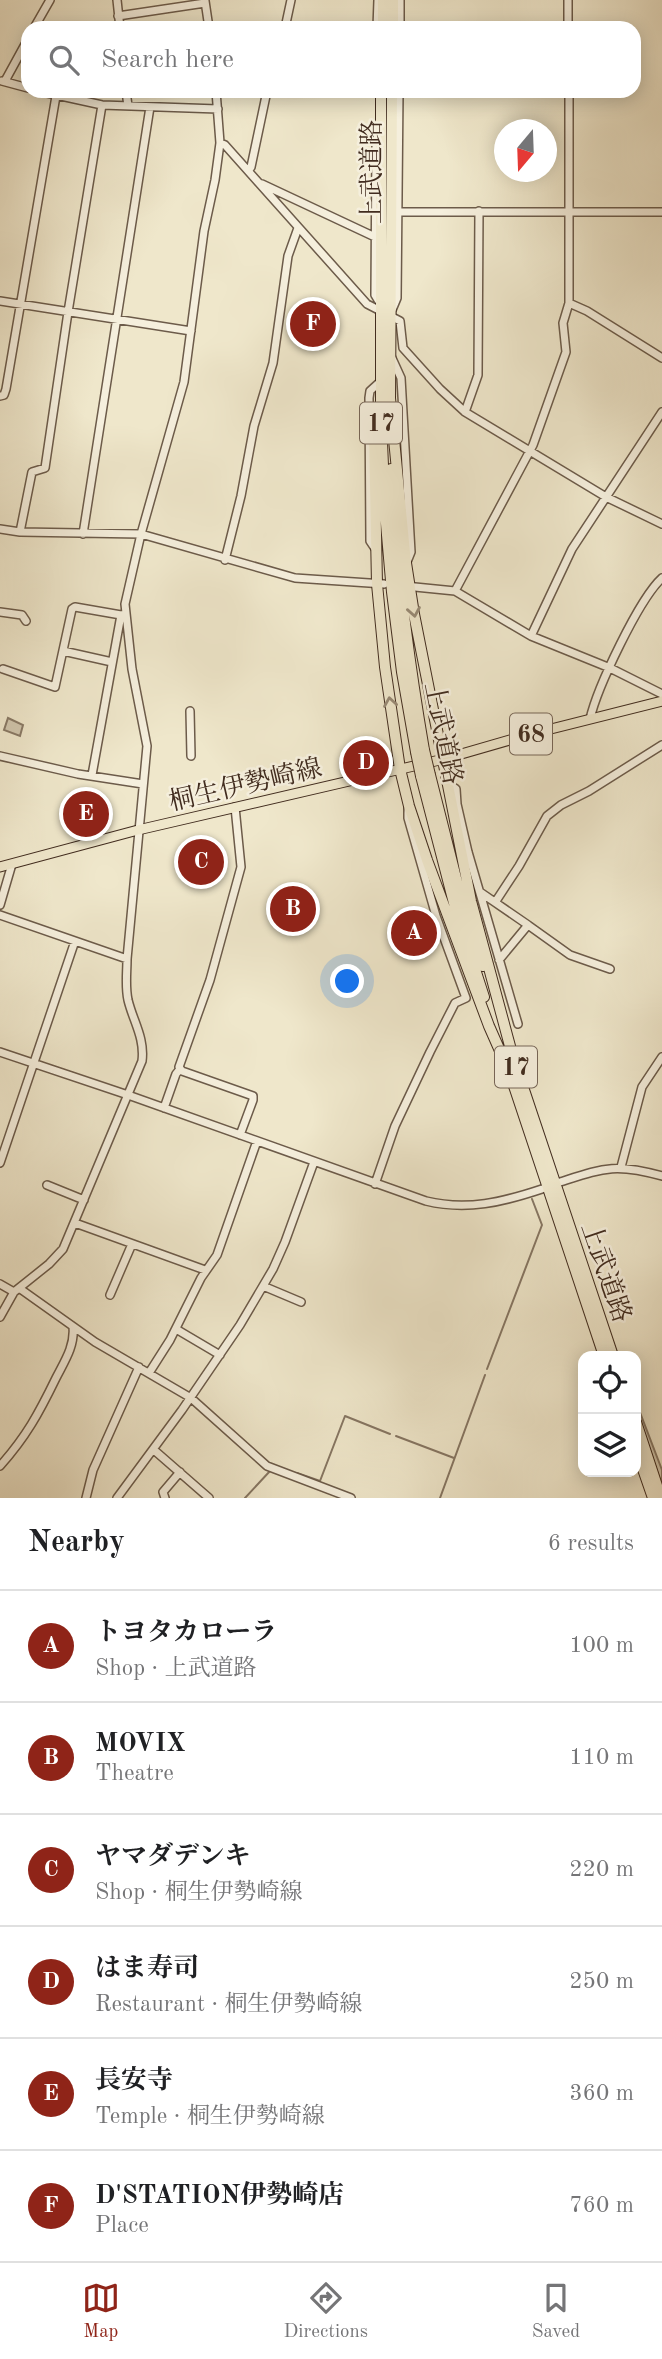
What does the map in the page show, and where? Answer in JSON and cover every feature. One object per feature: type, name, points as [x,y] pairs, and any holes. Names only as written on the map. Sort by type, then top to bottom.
[{"type":"highway","points":[[381,21],[383,0]]},
{"type":"highway","points":[[394,21],[397,2]]},
{"type":"highway","name":"上武道路","points":[[379,98],[386,311],[391,356],[390,436],[399,590],[420,751]]},
{"type":"highway","name":"上武道路","points":[[393,98],[391,230],[381,419],[391,592],[402,671],[455,907],[611,1351]]},
{"type":"highway","points":[[390,398],[407,586],[471,901],[511,1065]]},
{"type":"highway","points":[[381,419],[374,433],[376,551],[381,584],[385,667],[400,769],[409,806],[462,956],[489,1026],[511,1065]]},
{"type":"highway","name":"上武道路","points":[[511,1065],[602,1351]]},
{"type":"highway","points":[[641,1437],[661,1498]]},
{"type":"highway","points":[[641,1463],[653,1498]]},
{"type":"main road","name":"桐生伊勢崎線","points":[[0,867],[138,830],[444,759],[662,701]]},
{"type":"street","points":[[38,21],[50,0]]},
{"type":"street","points":[[117,0],[119,21]]},
{"type":"street","points":[[286,21],[291,0]]},
{"type":"street","points":[[377,0],[379,21]]},
{"type":"street","points":[[568,0],[568,21]]},
{"type":"street","points":[[118,16],[205,2],[208,21]]},
{"type":"street","points":[[397,2],[399,21]]},
{"type":"street","points":[[21,50],[2,81],[21,86]]},
{"type":"street","points":[[0,396],[6,393],[56,98]]},
{"type":"street","points":[[66,98],[102,105],[218,109]]},
{"type":"street","points":[[127,98],[128,106]]},
{"type":"street","points":[[92,775],[126,595],[184,382],[204,231],[220,144],[217,98]]},
{"type":"street","points":[[248,170],[251,167],[266,98]]},
{"type":"street","points":[[379,98],[375,295],[386,311]]},
{"type":"street","points":[[386,311],[397,298],[399,98]]},
{"type":"street","points":[[455,591],[531,450],[566,352],[563,323],[569,303],[569,98]]},
{"type":"street","points":[[20,532],[32,472],[45,468],[102,105]]},
{"type":"street","points":[[83,534],[150,107]]},
{"type":"street","points":[[220,144],[225,145],[260,183],[367,304],[386,311],[400,321],[403,348],[465,412],[606,497],[662,524]]},
{"type":"street","points":[[260,183],[375,237]]},
{"type":"street","points":[[398,216],[479,211],[662,212]]},
{"type":"street","points":[[465,412],[478,375],[479,211]]},
{"type":"street","points":[[391,230],[398,216]]},
{"type":"street","points":[[225,560],[241,496],[254,426],[274,363],[288,256],[298,228]]},
{"type":"street","points":[[0,301],[191,331]]},
{"type":"street","points":[[569,303],[587,311],[662,358]]},
{"type":"street","points":[[391,356],[401,378],[411,552],[406,563]]},
{"type":"street","points":[[376,551],[370,541],[369,398],[370,391],[381,381]]},
{"type":"street","points":[[531,636],[559,574],[662,412]]},
{"type":"street","points":[[0,529],[20,532],[141,534],[295,578],[381,584]]},
{"type":"street","points":[[590,719],[610,668],[639,609],[662,578]]},
{"type":"street","points":[[407,586],[455,591],[531,636],[610,668],[662,694]]},
{"type":"street","points":[[3,669],[55,687],[72,610],[75,607],[124,614]]},
{"type":"street","points":[[0,612],[22,615],[26,621]]},
{"type":"street","points":[[0,1317],[17,1290],[63,1249],[128,1095],[142,1055],[139,1028],[126,989],[147,746],[124,614]]},
{"type":"street","points":[[63,651],[112,662]]},
{"type":"street","points":[[191,711],[191,756]]},
{"type":"street","points":[[496,901],[547,817],[561,805],[589,791],[662,745]]},
{"type":"street","points":[[0,756],[78,774],[143,784]]},
{"type":"street","points":[[447,783],[456,789],[460,819],[518,1024]]},
{"type":"street","points":[[375,1184],[398,1120],[430,1052],[455,1003],[466,998],[436,916],[408,818],[409,806]]},
{"type":"street","points":[[164,1108],[180,1069],[209,980],[241,867],[235,807]]},
{"type":"street","points":[[0,905],[12,864]]},
{"type":"street","points":[[480,892],[570,955],[610,969]]},
{"type":"street","points":[[0,915],[127,959]]},
{"type":"street","points":[[499,960],[528,925]]},
{"type":"street","points":[[0,1163],[75,941]]},
{"type":"street","points":[[0,1052],[426,1201],[456,1206],[502,1202],[542,1189]]},
{"type":"street","points":[[621,1167],[642,1087],[662,1057]]},
{"type":"street","points":[[180,1069],[254,1098],[240,1135]]},
{"type":"street","points":[[149,1373],[176,1329],[205,1270],[217,1255],[257,1142]]},
{"type":"street","points":[[117,1498],[191,1398],[263,1286],[285,1242],[314,1162]]},
{"type":"street","points":[[560,1182],[621,1167],[662,1176]]},
{"type":"street","points":[[47,1185],[84,1200]]},
{"type":"street","points":[[75,1223],[205,1270]]},
{"type":"street","points":[[110,1295],[132,1244]]},
{"type":"street","points":[[0,1284],[17,1290],[191,1398],[267,1466],[351,1498]]},
{"type":"street","points":[[263,1286],[301,1302]]},
{"type":"street","points":[[0,1466],[37,1419],[71,1347],[73,1327]]},
{"type":"street","points":[[176,1329],[220,1355]]},
{"type":"street","points":[[86,1498],[93,1470],[139,1367]]},
{"type":"street","points":[[154,1450],[209,1498]]},
{"type":"street","points":[[165,1498],[163,1492],[180,1472]]},
{"type":"shaded area","points":[[8,718],[23,725],[20,736],[4,730]]},
{"type":"shaded area","points":[[641,1415],[662,1470],[662,1486],[641,1423]]},
{"type":"waterway","points":[[487,1369],[542,1225],[532,1199]]},
{"type":"waterway","points":[[440,1498],[485,1375]]},
{"type":"waterway","points":[[297,1473],[320,1481],[345,1416],[390,1434]]},
{"type":"waterway","points":[[396,1436],[454,1458]]},
{"type":"waterway","points":[[245,1498],[270,1471]]},
{"type":"place","name":"D'STATION伊勢崎店","points":[[313,324]]},
{"type":"place","name":"はま寿司","points":[[366,763]]},
{"type":"place","name":"長安寺","points":[[86,814]]},
{"type":"place","name":"ヤマダデンキ","points":[[201,862]]},
{"type":"place","name":"MOVIX","points":[[293,909]]},
{"type":"place","name":"トヨタカローラ","points":[[414,933]]}]
